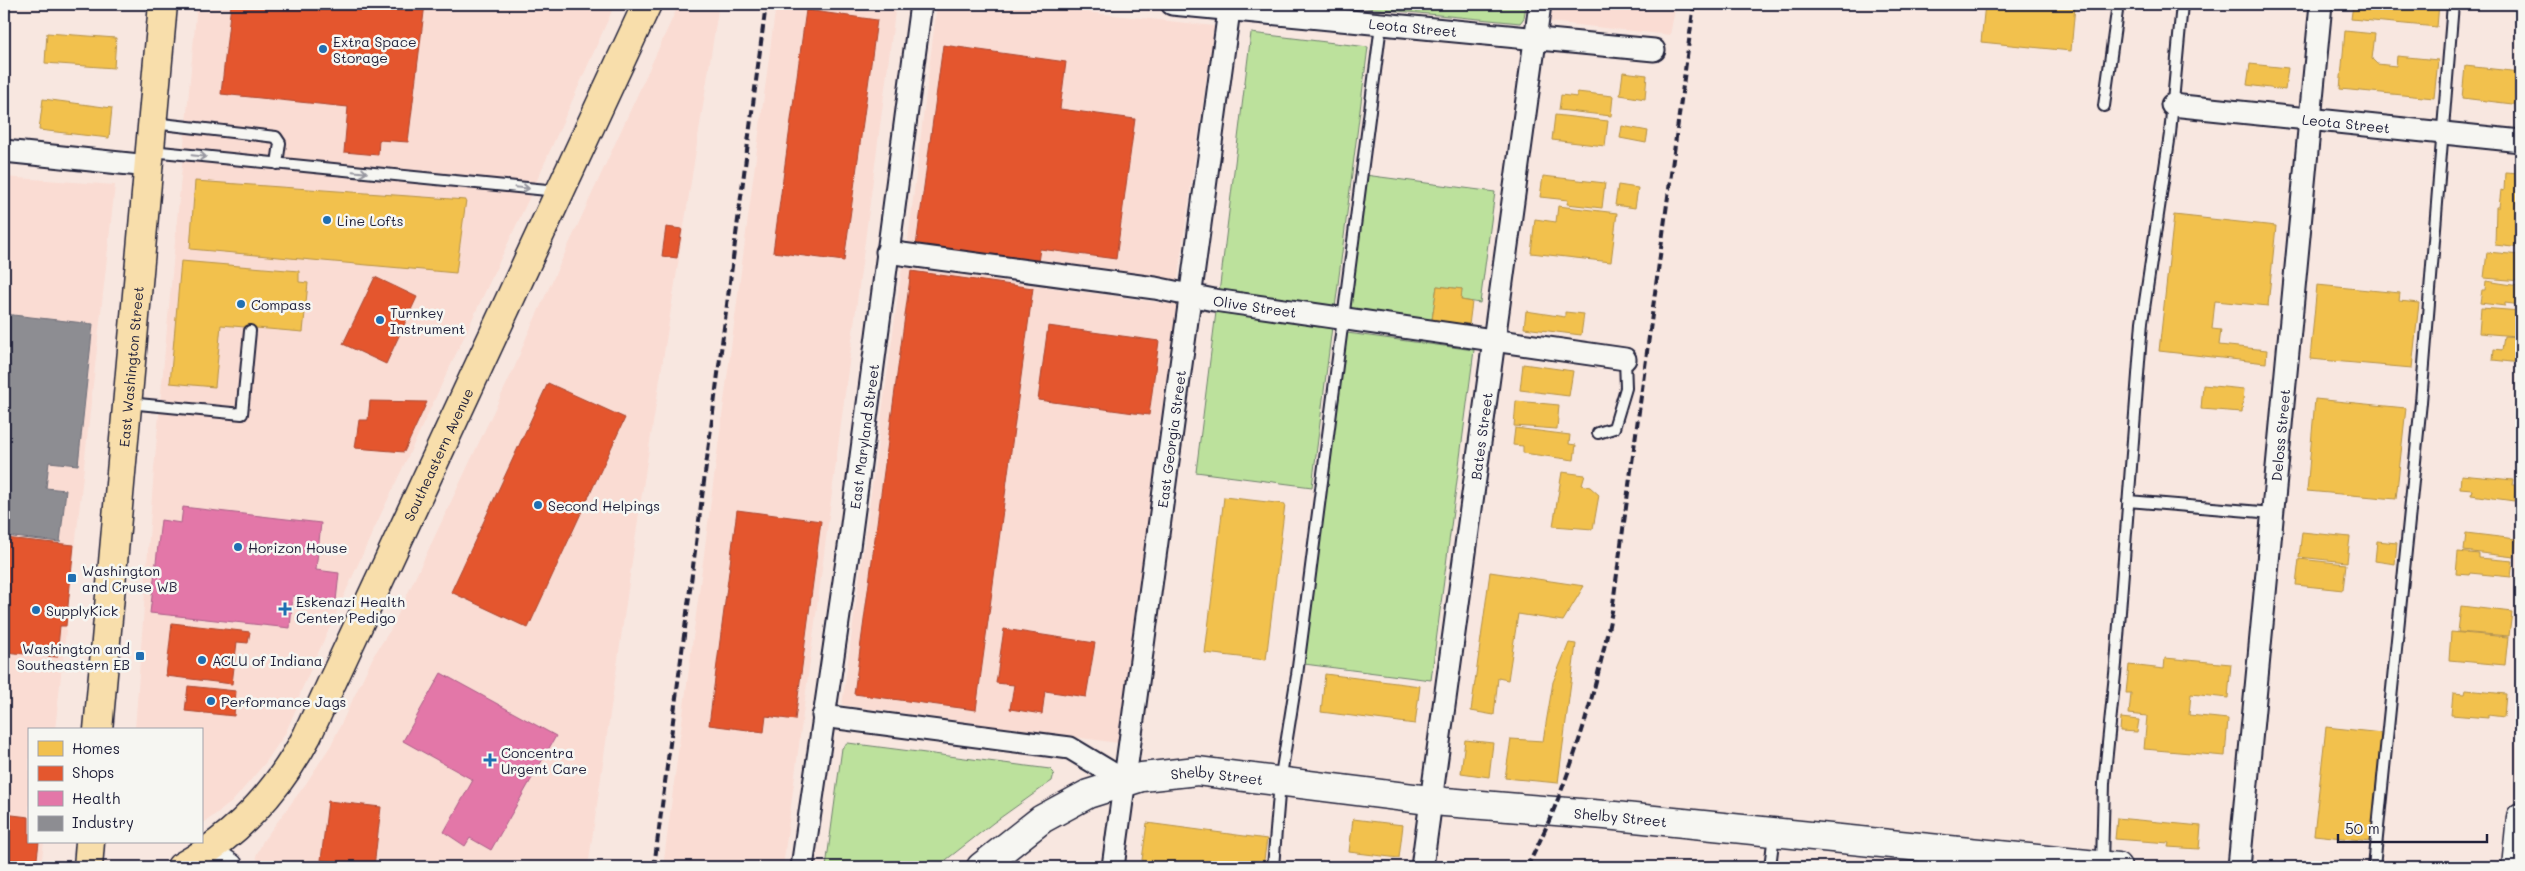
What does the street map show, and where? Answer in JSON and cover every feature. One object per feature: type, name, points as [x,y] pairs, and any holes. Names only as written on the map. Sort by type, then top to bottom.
[{"type":"main road","name":"East Washington Street","points":[[98,728],[163,4]]},
{"type":"main road","name":"Southeastern Avenue","points":[[181,867],[227,838],[255,809],[291,764],[307,736],[647,4]]},
{"type":"main road","name":"Shelby Street","points":[[981,867],[1042,819],[1088,794],[1125,781],[1165,773],[1197,771],[1430,800],[1775,832],[1937,859],[2109,866]]},
{"type":"main road","points":[[2516,867],[2521,817]]},
{"type":"main road","points":[[88,867],[90,844]]},
{"type":"main road","points":[[207,852],[229,867]]},
{"type":"street","name":"East Maryland Street","points":[[802,867],[849,547],[921,4]]},
{"type":"street","name":"Leota Street","points":[[1172,4],[1229,7],[1382,25],[1654,50]]},
{"type":"street","name":"Bates Street","points":[[1422,867],[1540,4]]},
{"type":"street","name":"Deloss Street","points":[[2239,867],[2321,4]]},
{"type":"street","name":"East Georgia Street","points":[[1113,867],[1229,7]]},
{"type":"street","name":"Leota Street","points":[[2172,105],[2521,141]]},
{"type":"street","points":[[4,151],[150,159]]},
{"type":"street","name":"Olive Street","points":[[887,252],[1154,288],[1190,296],[1624,359]]},
{"type":"street","points":[[824,716],[1070,748],[1125,781]]},
{"type":"lane","points":[[2104,106],[2118,4]]},
{"type":"lane","points":[[2109,866],[2104,783],[2116,664],[2142,322],[2170,134],[2182,4]]},
{"type":"lane","points":[[2374,867],[2420,402],[2453,4]]},
{"type":"lane","points":[[1273,867],[1280,782],[1296,675],[1382,25]]},
{"type":"lane","points":[[153,122],[276,138],[280,143],[277,164]]},
{"type":"lane","points":[[150,159],[277,164],[560,192]]},
{"type":"lane","points":[[127,403],[242,414],[250,331]]},
{"type":"lane","points":[[1598,434],[1614,428],[1626,388],[1624,359]]},
{"type":"lane","points":[[2128,501],[2272,513]]},
{"type":"lane","points":[[1770,867],[1775,832]]},
{"type":"shaded area","points":[[197,4],[615,4],[530,196],[374,529],[301,691],[296,709],[285,734],[266,762],[232,802],[202,824],[202,728],[135,728],[154,469]]},
{"type":"shaded area","points":[[679,4],[719,4],[640,506],[588,867],[261,867],[256,856],[263,841],[305,785],[331,745],[374,655],[391,629],[516,364],[526,338]]},
{"type":"shaded area","points":[[776,4],[896,4],[783,867],[663,867]]},
{"type":"shaded area","points":[[937,4],[1014,4],[1214,26],[1177,283],[907,248]]},
{"type":"shaded area","points":[[1552,4],[1676,4],[1670,35],[1549,22]]},
{"type":"shaded area","points":[[4,177],[115,185],[55,728],[28,728],[28,844],[44,844],[41,867],[4,867]]},
{"type":"shaded area","points":[[902,267],[1178,305],[1118,743],[842,705]]},
{"type":"green space","points":[[1326,4],[1526,4],[1524,18],[1520,23]]},
{"type":"green space","points":[[1251,33],[1368,47],[1335,308],[1219,293]]},
{"type":"green space","points":[[1365,175],[1495,192],[1480,303],[1461,300],[1462,289],[1437,286],[1432,320],[1348,309]]},
{"type":"green space","points":[[1216,312],[1332,327],[1312,487],[1196,472]]},
{"type":"green space","points":[[1347,333],[1474,350],[1431,680],[1304,664]]},
{"type":"green space","points":[[848,743],[1050,769],[1054,773],[1052,781],[993,823],[937,867],[826,867],[842,748]]},
{"type":"building: Homes","points":[[1985,4],[2075,6],[2071,51],[1981,42]]},
{"type":"building: Homes","points":[[2353,4],[2439,4],[2437,27],[2351,19]]},
{"type":"building: Homes","points":[[2345,31],[2375,34],[2372,59],[2377,64],[2396,66],[2397,56],[2438,60],[2434,98],[2340,89]]},
{"type":"building: Homes","points":[[47,33],[116,38],[114,68],[45,63]]},
{"type":"building: Homes","points":[[2250,64],[2288,68],[2285,90],[2247,85]]},
{"type":"building: Homes","points":[[2465,66],[2521,72],[2521,105],[2462,98]]},
{"type":"building: Homes","points":[[1623,72],[1647,75],[1645,99],[1620,95]]},
{"type":"building: Homes","points":[[1577,92],[1613,96],[1611,116],[1559,110],[1561,95],[1577,97]]},
{"type":"building: Homes","points":[[43,99],[112,108],[109,138],[39,130]]},
{"type":"building: Homes","points":[[1555,115],[1608,121],[1605,146],[1552,140]]},
{"type":"building: Homes","points":[[1622,126],[1648,131],[1646,143],[1620,138]]},
{"type":"building: Homes","points":[[2505,172],[2521,173],[2521,248],[2495,245],[2496,207],[2499,207],[2501,190],[2504,191]]},
{"type":"building: Homes","points":[[1543,176],[1605,183],[1602,208],[1567,204],[1568,200],[1540,197]]},
{"type":"building: Homes","name":"Line Lofts","points":[[195,181],[466,200],[456,273],[190,249]]},
{"type":"building: Homes","points":[[1618,185],[1638,188],[1635,208],[1615,205]]},
{"type":"building: Homes","points":[[1558,206],[1617,213],[1611,262],[1531,253],[1535,219],[1556,222]]},
{"type":"building: Homes","points":[[2174,215],[2276,226],[2268,306],[2215,301],[2212,329],[2221,330],[2219,345],[2267,350],[2266,363],[2159,351]]},
{"type":"building: Homes","points":[[2487,252],[2521,255],[2521,281],[2484,278]]},
{"type":"building: Homes","name":"Compass","points":[[181,261],[299,271],[299,282],[308,283],[303,332],[221,325],[215,387],[170,383]]},
{"type":"building: Homes","points":[[2486,281],[2519,286],[2518,290],[2521,290],[2521,305],[2505,303],[2505,306],[2480,303]]},
{"type":"building: Homes","points":[[2317,285],[2400,293],[2399,301],[2419,303],[2412,368],[2310,359]]},
{"type":"building: Homes","points":[[1437,286],[1462,289],[1461,300],[1472,302],[1469,325],[1432,320]]},
{"type":"building: Homes","points":[[2481,308],[2521,311],[2521,334],[2516,334],[2516,336],[2479,333]]},
{"type":"building: Homes","points":[[1526,311],[1565,317],[1565,312],[1584,314],[1581,335],[1524,328]]},
{"type":"building: Homes","points":[[2504,336],[2521,337],[2521,363],[2493,360],[2494,349],[2502,350]]},
{"type":"building: Homes","points":[[1523,364],[1573,371],[1569,396],[1520,390]]},
{"type":"building: Homes","points":[[2203,385],[2244,389],[2242,412],[2201,409]]},
{"type":"building: Homes","points":[[2315,399],[2406,408],[2396,499],[2307,491]]},
{"type":"building: Homes","points":[[1516,401],[1559,405],[1557,429],[1514,426]]},
{"type":"building: Homes","points":[[1515,428],[1570,435],[1569,444],[1576,445],[1574,460],[1523,453],[1523,446],[1513,445]]},
{"type":"building: Homes","points":[[1562,472],[1585,475],[1582,485],[1590,487],[1599,495],[1593,529],[1553,526]]},
{"type":"building: Homes","points":[[2461,475],[2513,480],[2512,485],[2515,485],[2514,501],[2471,495],[2472,490],[2460,489]]},
{"type":"building: Homes","points":[[1224,497],[1285,504],[1266,660],[1205,653]]},
{"type":"building: Homes","points":[[2302,532],[2350,537],[2347,562],[2299,557]]},
{"type":"building: Homes","points":[[2466,533],[2516,539],[2514,557],[2464,551]]},
{"type":"building: Homes","points":[[2377,541],[2397,543],[2395,564],[2375,561]]},
{"type":"building: Homes","points":[[2458,552],[2479,554],[2479,558],[2513,561],[2511,577],[2470,573],[2469,575],[2456,574]]},
{"type":"building: Homes","points":[[2299,559],[2346,564],[2343,590],[2296,585]]},
{"type":"building: Homes","points":[[1490,572],[1584,586],[1563,621],[1518,614],[1508,680],[1498,678],[1494,715],[1471,711]]},
{"type":"building: Homes","points":[[2461,606],[2512,612],[2509,636],[2458,632]]},
{"type":"building: Homes","points":[[2451,632],[2508,637],[2505,665],[2449,660]]},
{"type":"building: Homes","points":[[1569,643],[1576,644],[1558,783],[1505,778],[1511,739],[1543,741],[1553,682]]},
{"type":"building: Homes","points":[[2165,658],[2231,664],[2228,698],[2191,694],[2189,715],[2228,719],[2225,756],[2144,749],[2147,716],[2129,714],[2131,693],[2126,693],[2129,665],[2164,669]]},
{"type":"building: Homes","points":[[1325,674],[1420,686],[1415,724],[1321,712]]},
{"type":"building: Homes","points":[[2466,690],[2506,694],[2504,717],[2488,715],[2488,718],[2451,715],[2453,693],[2465,694]]},
{"type":"building: Homes","points":[[2121,718],[2139,720],[2137,732],[2120,731]]},
{"type":"building: Homes","points":[[2326,727],[2382,733],[2371,841],[2314,835]]},
{"type":"building: Homes","points":[[1465,740],[1493,743],[1489,777],[1461,773]]},
{"type":"building: Homes","points":[[2117,818],[2201,826],[2199,849],[2168,847],[2169,843],[2115,839]]},
{"type":"building: Homes","points":[[1353,819],[1403,825],[1399,858],[1349,852]]},
{"type":"building: Homes","points":[[1147,823],[1267,839],[1263,867],[1141,867]]},
{"type":"building: Shops","name":"Extra Space Storage","points":[[231,4],[425,4],[408,142],[379,140],[378,155],[344,152],[348,107],[221,94]]},
{"type":"building: Shops","points":[[806,10],[877,20],[844,261],[773,252]]},
{"type":"building: Shops","points":[[943,45],[1066,62],[1060,109],[1135,119],[1116,259],[1040,249],[1038,262],[916,246]]},
{"type":"building: Shops","points":[[666,227],[682,229],[677,258],[662,256]]},
{"type":"building: Shops","points":[[911,271],[1033,288],[976,710],[854,694]]},
{"type":"building: Shops","name":"Turnkey Instrument","points":[[375,277],[417,297],[386,364],[343,344]]},
{"type":"building: Shops","points":[[1048,326],[1159,341],[1149,415],[1038,400]]},
{"type":"building: Shops","name":"Second Helpings","points":[[548,383],[625,418],[528,628],[451,592]]},
{"type":"building: Shops","points":[[370,401],[427,402],[404,452],[355,448],[359,420],[368,420]]},
{"type":"building: Shops","points":[[737,510],[821,521],[795,720],[766,716],[764,732],[709,725]]},
{"type":"building: Shops","points":[[4,538],[74,545],[66,626],[60,626],[57,657],[4,652]]},
{"type":"building: Shops","name":"ACLU of Indiana","points":[[172,623],[250,632],[248,643],[237,642],[232,684],[166,676]]},
{"type":"building: Shops","points":[[1004,629],[1095,643],[1086,697],[1045,691],[1042,714],[1010,709],[1014,685],[996,683]]},
{"type":"building: Shops","name":"Performance Jags","points":[[188,686],[236,691],[234,716],[185,711]]},
{"type":"building: Shops","points":[[328,801],[381,807],[374,867],[321,860]]},
{"type":"building: Shops","points":[[4,814],[28,817],[28,844],[39,844],[36,867],[4,867]]},
{"type":"building: Health","name":"Horizon House","points":[[183,507],[321,523],[316,570],[339,573],[336,601],[293,596],[290,628],[150,613],[161,520],[181,523]]},
{"type":"building: Health","name":"Concentra Urgent Care","points":[[441,673],[556,736],[491,850],[470,838],[465,846],[444,832],[473,780],[403,741]]},
{"type":"building: Industry","points":[[4,314],[93,324],[78,465],[49,462],[46,488],[66,490],[60,542],[4,536]]},
{"type":"railway","points":[[654,867],[766,4]]},
{"type":"railway","points":[[1527,867],[1568,774],[1579,742],[1597,677],[1612,611],[1694,4]]},
{"type":"place","name":"Extra Space Storage","points":[[323,49]]},
{"type":"place","name":"Line Lofts","points":[[327,220]]},
{"type":"place","name":"Compass","points":[[241,304]]},
{"type":"place","name":"Turnkey Instrument","points":[[380,320]]},
{"type":"place","name":"Second Helpings","points":[[538,505]]},
{"type":"place","name":"Horizon House","points":[[238,547]]},
{"type":"place","name":"Washington and Cruse WB","points":[[72,578]]},
{"type":"place","name":"Eskenazi Health Center Pedigo","points":[[285,609]]},
{"type":"place","name":"SupplyKick","points":[[36,610]]},
{"type":"place","name":"Washington and Southeastern EB","points":[[140,656]]},
{"type":"place","name":"ACLU of Indiana","points":[[202,660]]},
{"type":"place","name":"Performance Jags","points":[[211,701]]},
{"type":"place","name":"Concentra Urgent Care","points":[[490,760]]}]
